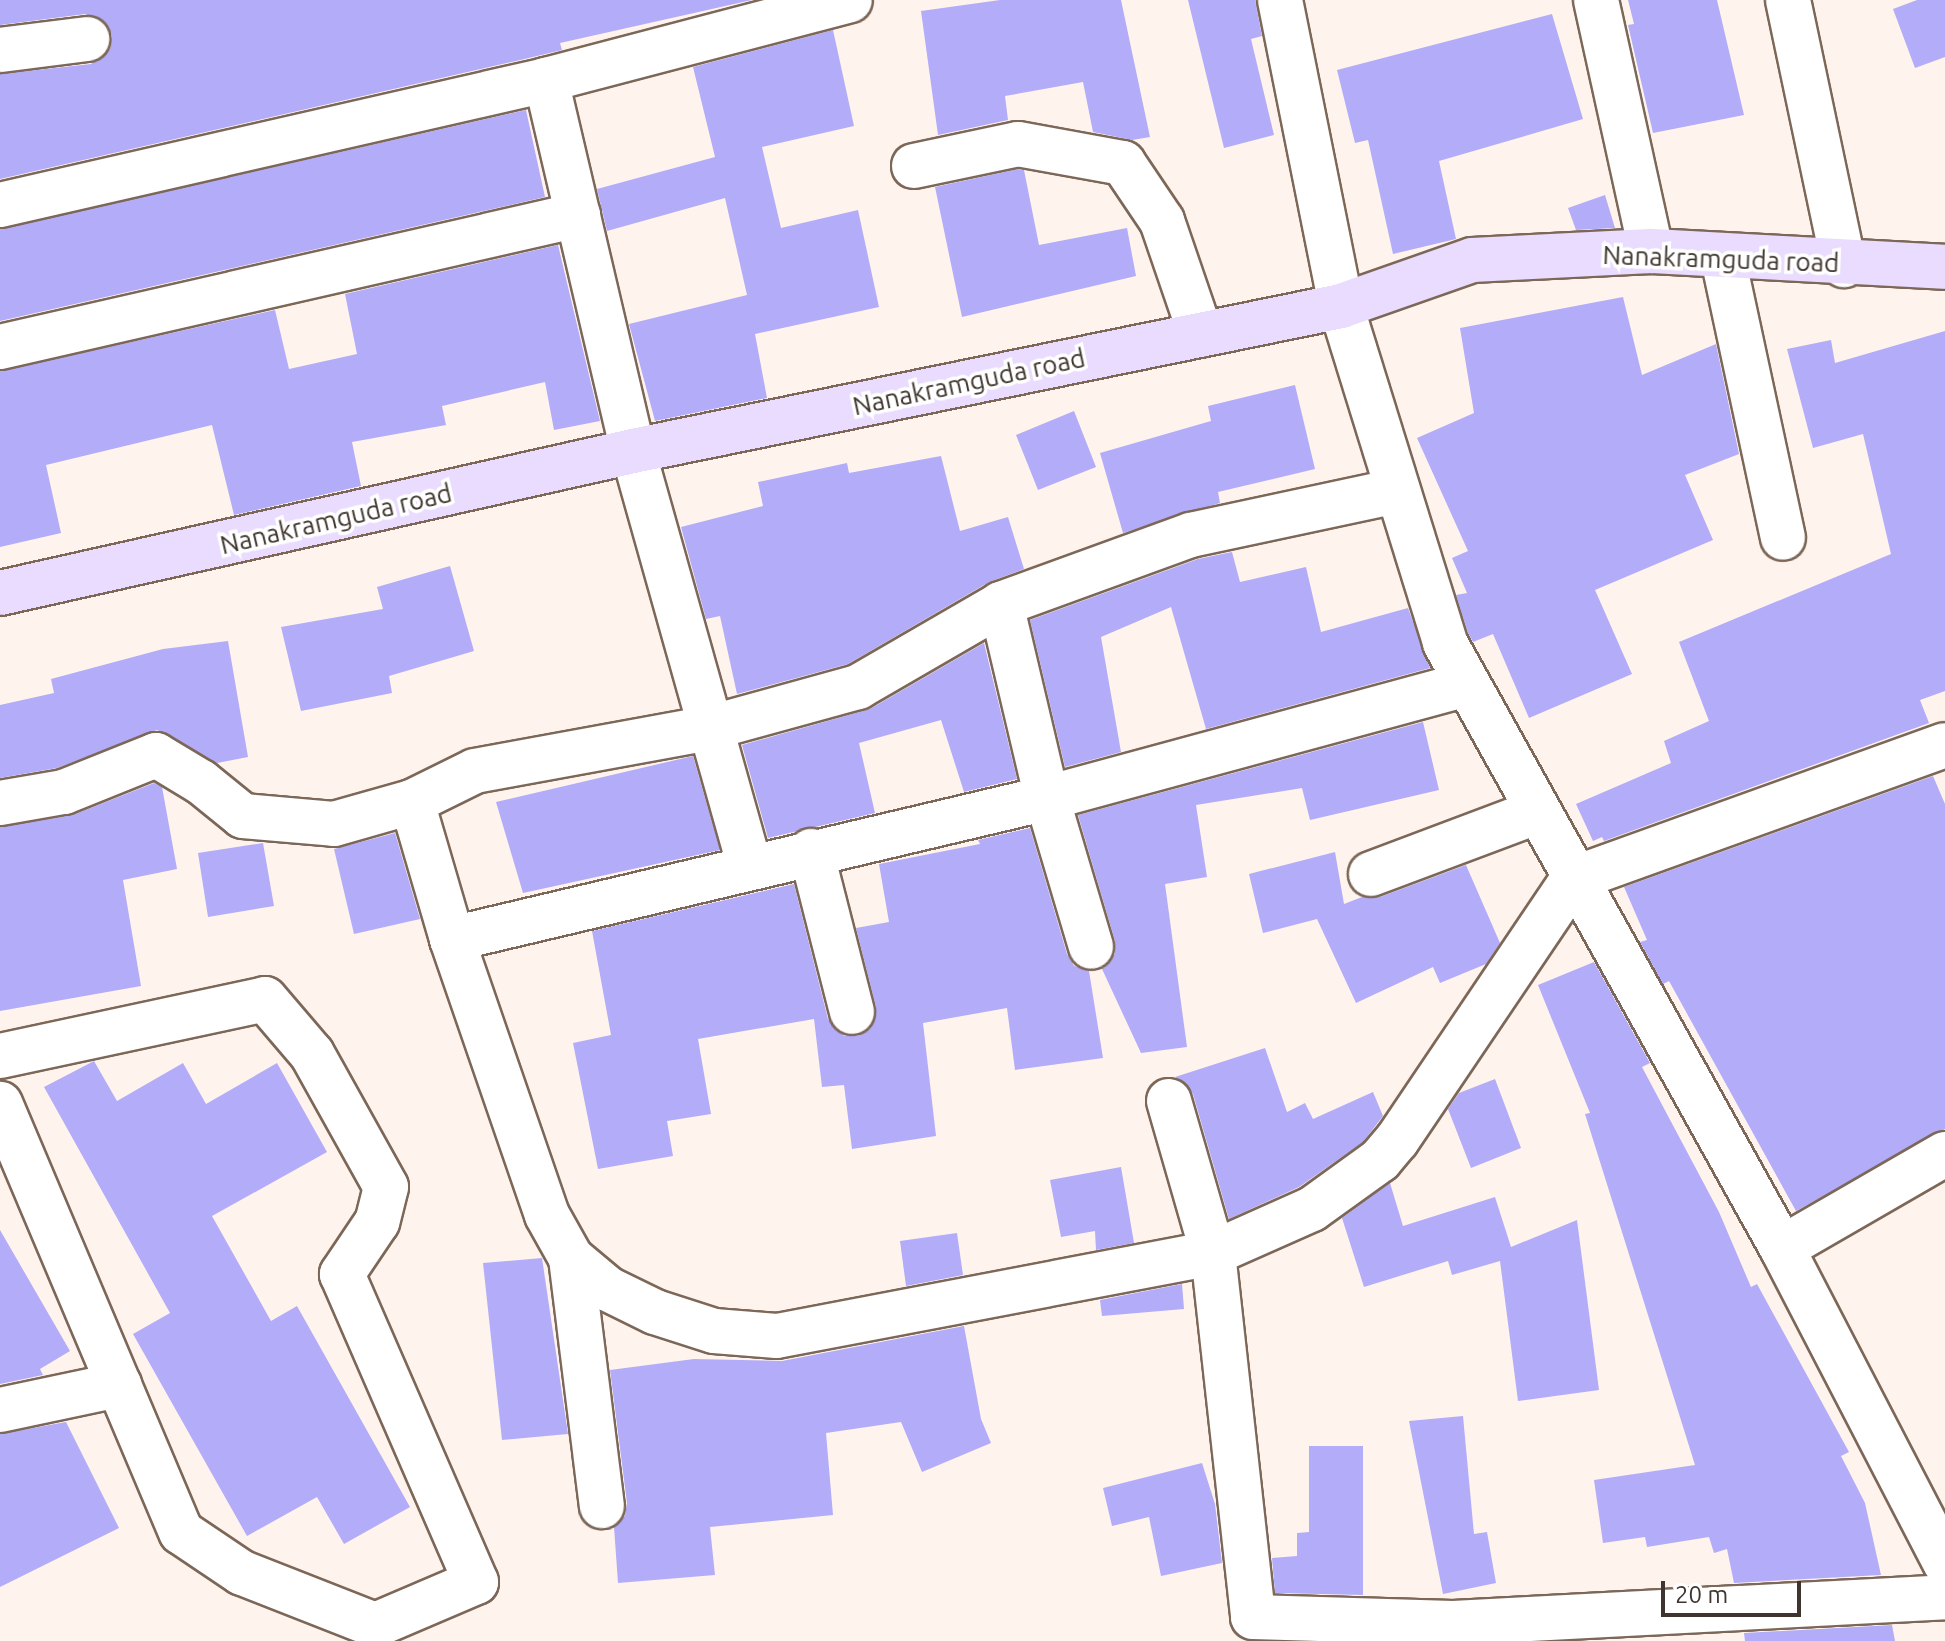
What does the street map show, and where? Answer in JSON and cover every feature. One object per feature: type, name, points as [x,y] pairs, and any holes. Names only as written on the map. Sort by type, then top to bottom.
[{"type":"main road","name":"Nanakramguda road","points":[[0,593],[633,451],[1341,306],[1472,260],[1651,251],[1844,265],[1945,267]]},
{"type":"street","points":[[0,205],[546,80],[850,0]]},
{"type":"street","points":[[1280,0],[1341,306],[1445,643],[1573,879],[1782,1248],[1945,1563]]},
{"type":"street","points":[[1596,0],[1651,251]]},
{"type":"street","points":[[1788,0],[1844,265]]},
{"type":"street","points":[[0,50],[87,39]]},
{"type":"street","points":[[546,80],[633,451],[750,866]]},
{"type":"street","points":[[914,166],[1018,144],[1123,163],[1162,221],[1201,335]]},
{"type":"street","points":[[0,347],[578,215]]},
{"type":"street","points":[[1723,258],[1783,538]]},
{"type":"street","points":[[0,803],[64,792],[156,755],[201,782],[243,816],[334,824],[412,802],[475,771],[709,728],[858,687],[1001,604],[1191,535],[1396,491]]},
{"type":"street","points":[[1001,604],[1047,798],[1091,947]]},
{"type":"street","points":[[452,939],[811,851],[1047,798],[1467,684]]},
{"type":"street","points":[[412,802],[452,939],[547,1215],[571,1258],[608,1289],[655,1312],[714,1331],[777,1336],[1213,1253],[1312,1209],[1380,1160],[1410,1123],[1573,879],[1945,745]]},
{"type":"street","points":[[1371,874],[1536,812]]},
{"type":"street","points":[[811,851],[852,1012]]},
{"type":"street","points":[[0,1056],[265,999],[312,1054],[386,1187],[377,1222],[342,1274],[476,1582],[375,1625],[242,1573],[181,1532],[0,1104]]},
{"type":"street","points":[[1169,1101],[1213,1253],[1253,1617],[1453,1623],[1945,1597]]},
{"type":"street","points":[[1782,1248],[1945,1154]]},
{"type":"street","points":[[571,1258],[602,1506]]},
{"type":"street","points":[[0,1410],[119,1385]]},
{"type":"building","points":[[0,0],[752,0],[560,43],[562,50],[516,61],[0,179],[0,74],[91,64],[110,49],[112,37],[106,23],[85,14],[0,25]]},
{"type":"building","points":[[1000,0],[1121,0],[1150,137],[1132,140],[1093,132],[1083,82],[1005,96],[1008,120],[938,135],[921,11]]},
{"type":"building","points":[[1188,0],[1255,0],[1262,36],[1251,39],[1274,135],[1224,148]]},
{"type":"building","points":[[1628,0],[1717,0],[1744,115],[1653,133],[1628,25],[1634,24]]},
{"type":"building","points":[[1917,0],[1945,0],[1945,57],[1915,68],[1893,9]]},
{"type":"building","points":[[1552,14],[1583,119],[1439,161],[1456,239],[1393,254],[1368,140],[1355,143],[1337,70]]},
{"type":"building","points":[[833,30],[854,126],[762,147],[781,228],[858,210],[879,307],[755,334],[767,398],[655,421],[629,324],[747,295],[725,198],[607,231],[597,189],[715,157],[693,67]]},
{"type":"building","points":[[526,110],[545,197],[0,321],[0,229]]},
{"type":"building","points":[[1024,170],[1039,245],[1127,228],[1136,276],[962,317],[935,187]]},
{"type":"building","points":[[1605,195],[1615,228],[1576,230],[1568,208]]},
{"type":"building","points":[[558,245],[600,421],[554,430],[545,382],[442,406],[446,425],[352,442],[361,486],[234,515],[212,425],[46,465],[61,533],[0,547],[0,371],[275,310],[289,369],[357,354],[345,294]]},
{"type":"building","points":[[1623,297],[1642,375],[1716,344],[1739,454],[1685,475],[1713,540],[1595,590],[1632,674],[1529,718],[1493,634],[1473,642],[1468,633],[1456,595],[1467,593],[1452,558],[1468,551],[1417,438],[1474,413],[1460,328]]},
{"type":"building","points":[[1945,331],[1945,691],[1920,700],[1929,723],[1604,841],[1602,837],[1593,841],[1576,804],[1671,763],[1664,741],[1709,721],[1679,642],[1891,554],[1863,434],[1813,448],[1787,349],[1831,340],[1835,363]]},
{"type":"building","points":[[1295,385],[1315,469],[1218,492],[1220,503],[1123,533],[1100,453],[1211,421],[1208,406]]},
{"type":"building","points":[[1074,411],[1096,467],[1038,490],[1016,435]]},
{"type":"building","points":[[941,456],[960,531],[1008,517],[1024,569],[989,582],[848,664],[737,694],[720,616],[706,619],[681,527],[763,506],[758,482],[847,463],[849,473]]},
{"type":"building","points":[[1232,552],[1240,582],[1306,567],[1321,632],[1408,608],[1430,668],[1206,729],[1171,607],[1101,637],[1121,752],[1065,767],[1030,620],[1198,559]]},
{"type":"building","points":[[450,566],[474,651],[389,676],[392,693],[301,711],[281,627],[383,609],[377,587]]},
{"type":"building","points":[[228,641],[248,757],[217,763],[157,730],[57,768],[0,778],[0,705],[54,693],[51,679],[163,649]]},
{"type":"building","points":[[984,643],[1017,779],[964,792],[941,720],[859,743],[875,813],[768,838],[742,745],[870,709]]},
{"type":"building","points":[[1423,722],[1439,790],[1310,820],[1302,788],[1196,805],[1207,877],[1165,884],[1187,1047],[1141,1053],[1102,969],[1115,954],[1115,941],[1078,815]]},
{"type":"building","points":[[693,756],[720,850],[523,893],[496,802]]},
{"type":"building","points":[[1933,776],[1945,804],[1945,1129],[1796,1211],[1669,981],[1663,984],[1640,942],[1647,940],[1624,887]]},
{"type":"building","points":[[154,783],[162,787],[177,869],[123,880],[141,986],[0,1011],[0,827],[73,815]]},
{"type":"building","points":[[1030,828],[1067,954],[1074,966],[1089,971],[1103,1058],[1015,1070],[1007,1008],[923,1023],[936,1136],[852,1149],[844,1085],[822,1087],[814,1019],[698,1039],[711,1114],[667,1121],[673,1156],[598,1169],[573,1043],[611,1035],[592,931],[794,884],[828,1019],[844,1036],[857,1036],[870,1029],[876,1007],[856,928],[889,922],[879,864],[980,844],[978,840]]},
{"type":"building","points":[[395,833],[420,919],[354,934],[334,849]]},
{"type":"building","points":[[263,843],[274,906],[208,917],[198,853]]},
{"type":"building","points":[[1335,852],[1344,904],[1362,897],[1380,897],[1466,865],[1500,943],[1486,964],[1440,983],[1433,967],[1356,1003],[1317,919],[1263,933],[1249,874]]},
{"type":"building","points":[[1594,962],[1650,1063],[1642,1067],[1719,1212],[1751,1287],[1757,1284],[1849,1452],[1841,1456],[1865,1503],[1881,1575],[1734,1583],[1727,1549],[1714,1553],[1709,1537],[1647,1547],[1645,1537],[1603,1543],[1594,1480],[1695,1465],[1585,1114],[1590,1113],[1538,985]]},
{"type":"building","points":[[1265,1048],[1287,1112],[1305,1103],[1313,1119],[1373,1092],[1383,1116],[1363,1142],[1299,1187],[1229,1219],[1193,1094],[1175,1077]]},
{"type":"building","points":[[94,1061],[117,1101],[183,1063],[206,1104],[277,1063],[327,1152],[212,1216],[271,1321],[297,1306],[410,1507],[344,1544],[317,1497],[247,1536],[133,1334],[170,1313],[44,1087]]},
{"type":"building","points":[[1495,1079],[1521,1148],[1471,1168],[1448,1109],[1459,1093]]},
{"type":"building","points":[[1121,1167],[1134,1243],[1096,1250],[1095,1231],[1061,1237],[1050,1180]]},
{"type":"building","points":[[1390,1183],[1403,1226],[1495,1197],[1511,1247],[1577,1220],[1599,1390],[1518,1401],[1500,1261],[1452,1275],[1448,1261],[1364,1287],[1342,1218]]},
{"type":"building","points":[[0,1230],[70,1351],[40,1369],[43,1375],[0,1384]]},
{"type":"building","points":[[957,1233],[963,1275],[906,1286],[900,1241]]},
{"type":"building","points":[[542,1258],[568,1434],[502,1440],[483,1263]]},
{"type":"building","points":[[1182,1284],[1184,1309],[1102,1316],[1100,1300]]},
{"type":"building","points":[[964,1326],[981,1419],[991,1443],[922,1472],[901,1422],[826,1433],[833,1515],[710,1527],[715,1575],[618,1583],[614,1527],[625,1516],[627,1503],[610,1370],[694,1359],[782,1361]]},
{"type":"building","points":[[1463,1416],[1474,1534],[1487,1532],[1496,1583],[1443,1594],[1409,1421]]},
{"type":"building","points":[[66,1422],[119,1528],[0,1587],[0,1434]]},
{"type":"building","points":[[1309,1446],[1363,1446],[1363,1595],[1275,1593],[1272,1558],[1297,1556],[1297,1533],[1309,1532]]},
{"type":"building","points":[[1202,1463],[1215,1504],[1222,1563],[1161,1576],[1149,1517],[1112,1526],[1103,1488]]},
{"type":"building","points":[[1892,1625],[1895,1641],[1745,1641],[1744,1633]]}]
